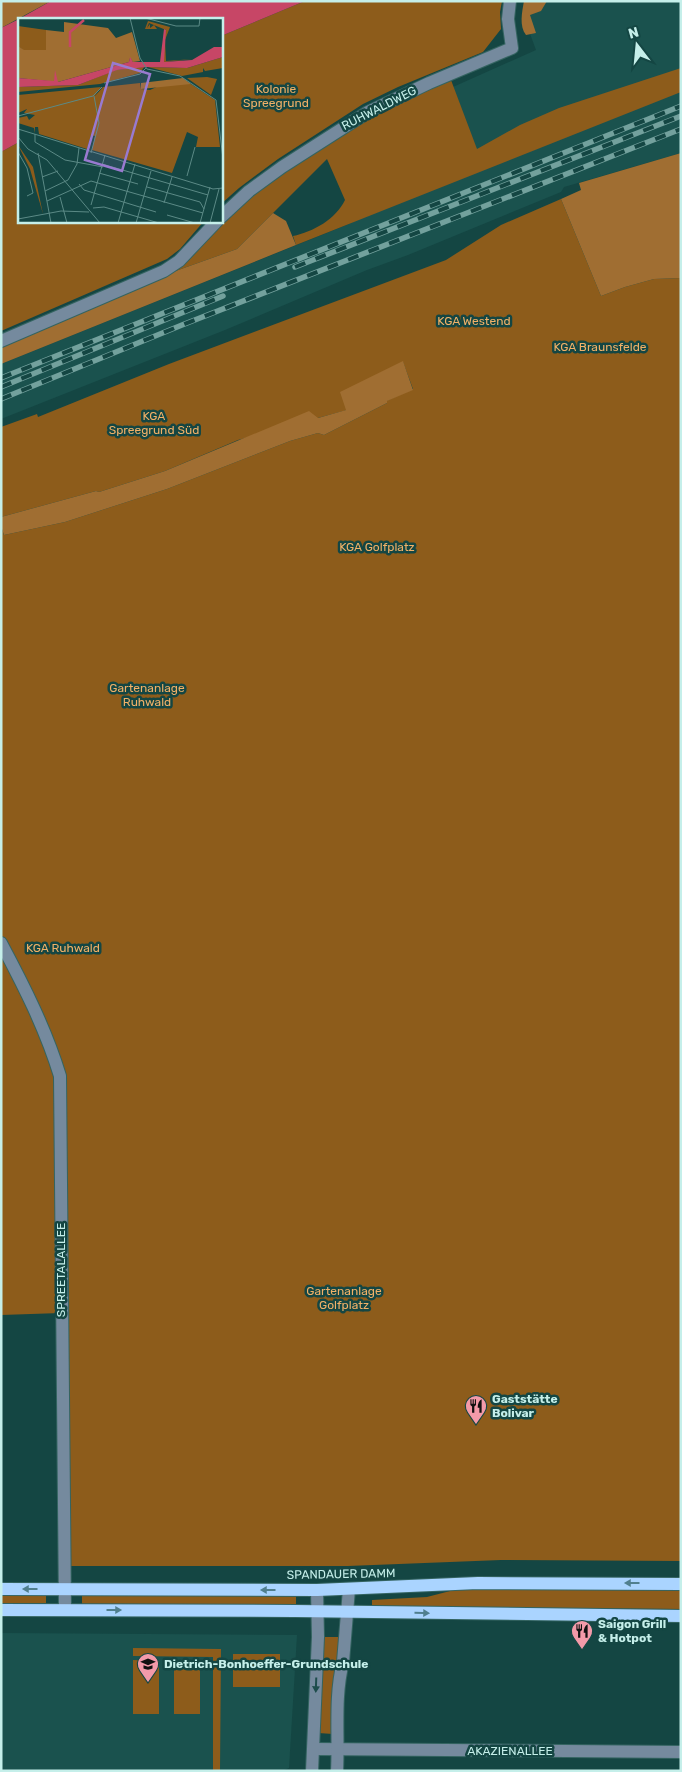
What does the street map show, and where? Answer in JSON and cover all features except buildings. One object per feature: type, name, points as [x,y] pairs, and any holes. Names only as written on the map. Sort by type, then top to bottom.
[{"type":"main road","name":"SPANDAUER DAMM","points":[[1,1589],[317,1590],[478,1583],[681,1584]]},
{"type":"main road","points":[[1,1610],[318,1611],[681,1616]]},
{"type":"street","name":"RUHWALDWEG","points":[[222,216],[249,191],[275,172],[368,112],[512,48],[508,19],[510,1]]},
{"type":"street","points":[[1,341],[164,271],[179,261],[216,222]]},
{"type":"street","name":"SPREETALALLEE","points":[[1,944],[20,979],[51,1049],[60,1076],[65,1610]]},
{"type":"street","points":[[337,1771],[340,1674],[343,1662],[349,1589]]},
{"type":"street","points":[[312,1771],[318,1637],[317,1590]]},
{"type":"street","name":"AKAZIENALLEE","points":[[314,1749],[681,1752]]},
{"type":"shaded area","points":[[1,1],[51,1],[18,18],[1,28]]},
{"type":"shaded area","points":[[51,1],[305,1],[222,36],[222,18],[21,18]]},
{"type":"shaded area","points":[[524,1],[547,1],[541,11],[530,15],[536,33],[526,35],[522,27]]},
{"type":"shaded area","points":[[533,1],[681,1],[681,153],[564,187],[561,192],[367,270],[225,330],[1,419],[1,364],[349,224],[476,149],[453,87],[536,50],[529,31],[528,16]]},
{"type":"shaded area","points":[[18,20],[18,143],[1,152],[1,28]]},
{"type":"shaded area","points":[[681,153],[681,278],[654,279],[601,296],[561,199],[581,190],[579,183]]},
{"type":"shaded area","points":[[273,213],[286,221],[296,245],[1,364],[1,347],[170,273],[237,249]]},
{"type":"shaded area","points":[[403,361],[413,390],[387,401],[387,403],[324,435],[318,433],[290,441],[167,489],[65,522],[4,535],[1,517],[96,491],[99,492],[165,471],[309,411],[318,418],[346,410],[340,392]]},
{"type":"shaded area","name":"Dietrich-Bonhoeffer-Grundschule","points":[[1,1633],[297,1635],[289,1768],[282,1771],[1,1771]]},
{"type":"green space","name":"Kolonie Spreegrund","points":[[305,1],[502,1],[500,12],[501,29],[483,52],[398,87],[363,104],[278,159],[222,203],[222,36]]},
{"type":"green space","points":[[681,68],[681,92],[296,245],[293,236],[323,224],[336,213],[345,200],[327,159],[237,249],[170,273],[188,261],[221,224],[252,196],[306,157],[384,110],[451,80],[477,149],[520,125],[559,108]]},
{"type":"green space","points":[[18,143],[18,222],[203,222],[180,249],[167,259],[1,331],[1,152]]},
{"type":"green space","points":[[561,199],[601,296],[654,279],[681,278],[681,1561],[501,1560],[348,1566],[65,1566],[61,1313],[1,1315],[1,527],[4,535],[65,522],[167,489],[290,441],[318,433],[324,435],[387,403],[386,401],[413,389],[403,362],[347,410],[238,440],[165,471],[99,492],[96,491],[1,517],[1,427],[37,414],[38,417],[169,364],[446,260],[501,225]]},
{"type":"green space","points":[[454,1590],[681,1590],[681,1609],[372,1607],[372,1600],[427,1597]]},
{"type":"green space","points":[[82,1595],[296,1596],[296,1605],[82,1604]]},
{"type":"green space","points":[[1,1596],[46,1596],[46,1603],[1,1603]]},
{"type":"green space","points":[[324,1637],[339,1637],[333,1734],[318,1733]]},
{"type":"green space","points":[[133,1648],[221,1649],[220,1771],[213,1771],[213,1657],[133,1656]]},
{"type":"green space","points":[[233,1654],[280,1654],[280,1687],[233,1687]]},
{"type":"green space","points":[[133,1660],[159,1661],[159,1714],[133,1714]]},
{"type":"green space","points":[[174,1661],[200,1662],[200,1714],[174,1714]]},
{"type":"railway","points":[[1,378],[681,106]]},
{"type":"railway","points":[[295,267],[681,116]]},
{"type":"railway","points":[[1,399],[182,325],[681,129]]},
{"type":"railway","points":[[1,387],[223,296]]},
{"type":"place","name":"Gaststätte Bolivar","points":[[476,1425]]},
{"type":"place","name":"Saigon Grill & Hotpot","points":[[582,1650]]},
{"type":"place","name":"Dietrich-Bonhoeffer-Grundschule","points":[[148,1683]]},
{"type":"park label","name":"KGA Westend","points":[[474,321]]},
{"type":"park label","name":"KGA Braunsfelde","points":[[600,347]]},
{"type":"park label","name":"KGA Spreegrund Süd","points":[[154,423]]},
{"type":"park label","name":"KGA Golfplatz","points":[[377,547]]},
{"type":"park label","name":"Gartenanlage Ruhwald","points":[[147,695]]},
{"type":"park label","name":"KGA Ruhwald","points":[[63,948]]},
{"type":"park label","name":"Gartenanlage Golfplatz","points":[[344,1298]]}]
